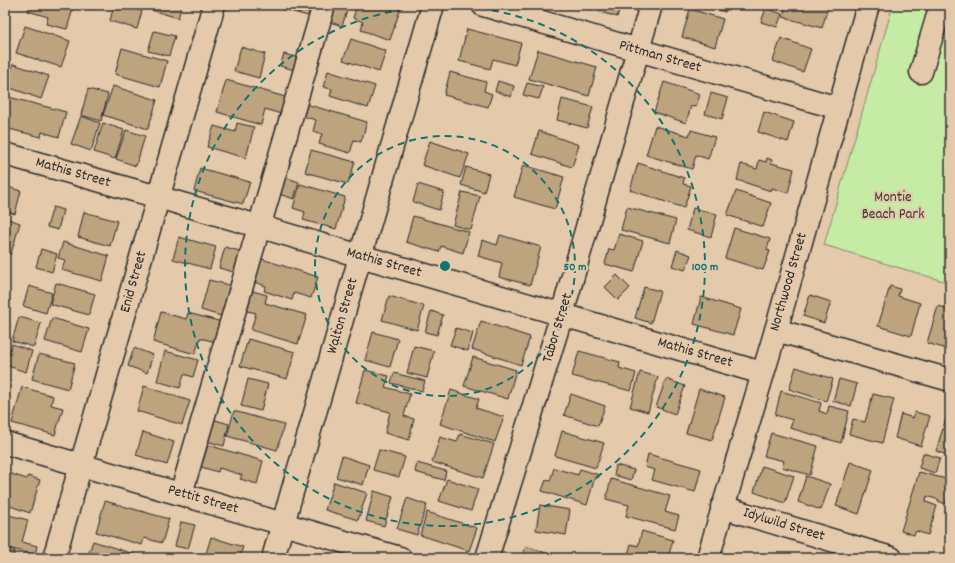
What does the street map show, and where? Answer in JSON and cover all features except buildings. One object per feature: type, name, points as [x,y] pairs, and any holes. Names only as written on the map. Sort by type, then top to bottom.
[{"type":"street","name":"Enid Street","points":[[54,558],[214,5]]},
{"type":"street","points":[[181,494],[324,5]]},
{"type":"street","name":"Walton Street","points":[[273,558],[433,5]]},
{"type":"street","name":"Pittman Street","points":[[483,5],[838,108]]},
{"type":"street","name":"Tabor Street","points":[[487,558],[562,314],[651,5]]},
{"type":"street","name":"Northwood Street","points":[[708,558],[762,372],[776,330],[868,5]]},
{"type":"street","points":[[921,72],[941,5]]},
{"type":"street","name":"Mathis Street","points":[[5,154],[762,372]]},
{"type":"street","points":[[776,330],[950,380]]},
{"type":"street","name":"Pettit Street","points":[[5,443],[400,558]]},
{"type":"street","name":"Idylwild Street","points":[[722,507],[891,558]]},
{"type":"green space","name":"Montie Beach Park","points":[[893,5],[950,5],[950,283],[824,245]]}]
